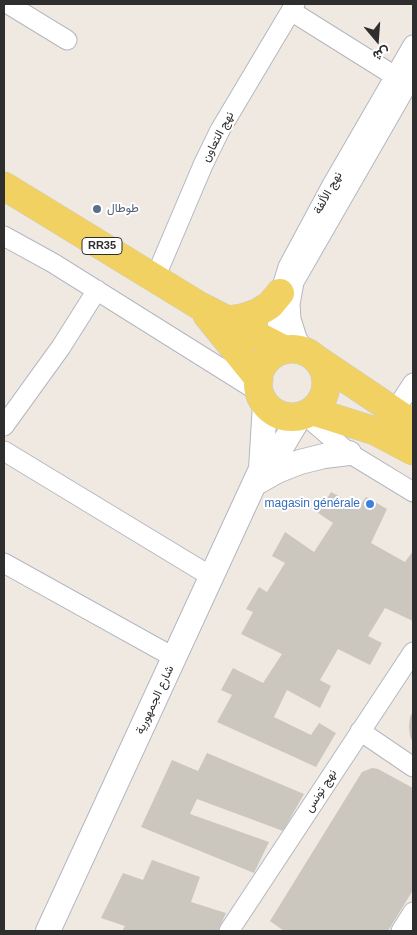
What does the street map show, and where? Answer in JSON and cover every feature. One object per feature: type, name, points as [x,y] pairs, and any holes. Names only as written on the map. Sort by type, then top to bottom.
[{"type":"main road","name":"RR35","points":[[4,186],[200,306],[319,362],[326,382],[322,398],[306,414]]},
{"type":"main road","points":[[227,320],[257,313],[270,304],[280,293]]},
{"type":"main road","name":"RR35","points":[[200,306],[261,391],[272,411],[281,416],[290,417],[306,414],[375,431],[413,451]]},
{"type":"main road","name":"RR35","points":[[297,352],[404,418]]},
{"type":"main road","points":[[261,391],[265,364],[270,358],[297,352]]},
{"type":"street","points":[[8,4],[66,40]]},
{"type":"street","points":[[293,7],[407,81]]},
{"type":"street","name":"نهج التعاون","points":[[155,278],[220,130],[293,7]]},
{"type":"street","name":"نهج الألفة","points":[[297,352],[278,329],[276,314],[288,268],[407,81],[413,45]]},
{"type":"street","name":"نهج الألفة","points":[[297,352],[297,338],[291,319],[290,304],[294,282],[329,206]]},
{"type":"street","points":[[4,236],[53,263],[261,391],[258,476]]},
{"type":"street","points":[[4,426],[61,347],[97,290]]},
{"type":"street","points":[[404,418],[413,384]]},
{"type":"street","points":[[258,476],[306,414],[349,453],[413,492]]},
{"type":"street","points":[[4,451],[212,576]]},
{"type":"street","points":[[258,476],[300,462],[324,456],[349,453]]},
{"type":"street","name":"شارع الجمهورية","points":[[48,931],[258,476]]},
{"type":"street","points":[[4,563],[175,658]]},
{"type":"street","name":"نهج تونس","points":[[229,931],[413,652]]},
{"type":"street","points":[[360,731],[413,767]]},
{"type":"building","points":[[331,492],[359,507],[366,497],[387,509],[371,543],[405,562],[413,551],[413,621],[385,608],[368,636],[382,643],[370,665],[338,649],[320,680],[331,686],[320,708],[287,690],[274,717],[311,735],[319,723],[336,733],[316,767],[217,722],[232,695],[221,690],[233,668],[263,683],[282,654],[241,634],[253,612],[246,609],[259,587],[267,592],[285,563],[272,556],[285,532],[314,552],[333,523],[318,513]]},
{"type":"building","points":[[413,711],[413,743],[409,727]]},
{"type":"building","points":[[207,753],[304,794],[283,831],[197,799],[190,814],[269,842],[254,873],[141,827],[172,760],[198,771]]},
{"type":"building","points":[[372,768],[378,769],[413,788],[413,890],[388,931],[284,931],[270,921],[362,772]]},
{"type":"building","points":[[152,860],[200,877],[191,902],[226,913],[218,931],[122,931],[125,926],[101,918],[123,873],[143,880]]},
{"type":"place","name":"طوطال","points":[[97,209]]},
{"type":"place","name":"magasin générale","points":[[370,504]]}]
